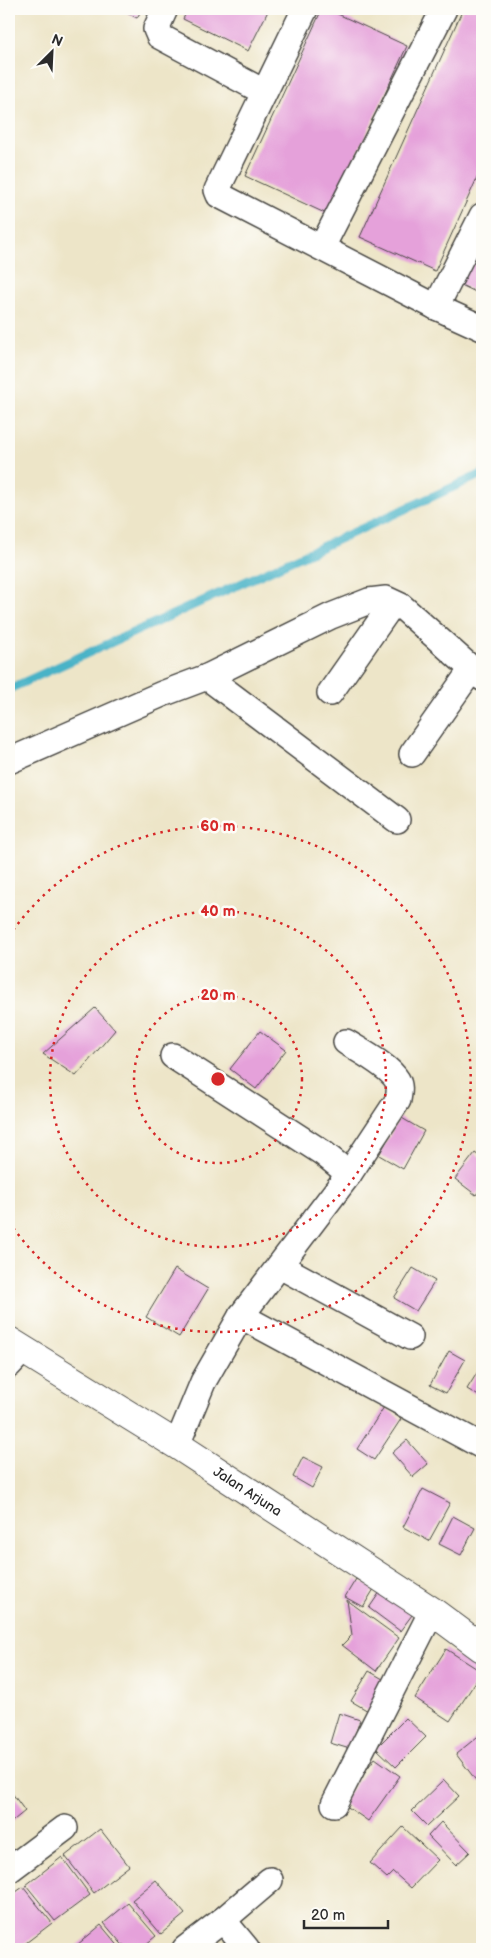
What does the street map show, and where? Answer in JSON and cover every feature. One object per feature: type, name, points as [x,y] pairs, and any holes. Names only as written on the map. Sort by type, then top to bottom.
[{"type":"street","points":[[165,9],[156,29],[159,36],[264,92]]},
{"type":"street","points":[[305,9],[217,190],[219,195],[436,307],[482,328]]},
{"type":"street","points":[[322,247],[444,9]]},
{"type":"street","points":[[436,307],[482,216]]},
{"type":"street","points":[[9,761],[162,694],[207,677],[331,616],[369,601],[386,599],[401,606],[477,673],[412,754]]},
{"type":"street","points":[[330,693],[393,603]]},
{"type":"street","points":[[207,677],[396,820]]},
{"type":"street","points":[[177,1445],[203,1382],[242,1316],[349,1174],[398,1100],[400,1090],[398,1082],[392,1073],[346,1042]]},
{"type":"street","points":[[174,1056],[322,1153],[349,1174]]},
{"type":"street","points":[[280,1266],[410,1337]]},
{"type":"street","points":[[242,1316],[482,1446]]},
{"type":"street","name":"Jalan Arjuna","points":[[13,1352],[177,1445],[432,1611],[482,1648]]},
{"type":"street","points":[[334,1804],[432,1611]]},
{"type":"street","points":[[9,1870],[65,1828]]},
{"type":"street","points":[[185,1949],[270,1880]]},
{"type":"street","points":[[223,1920],[248,1949]]},
{"type":"building","points":[[119,9],[142,9],[137,18]]},
{"type":"building","points":[[188,9],[269,9],[248,51],[183,19]]},
{"type":"building","points":[[322,9],[327,9],[407,46],[329,215],[245,176]]},
{"type":"building","points":[[463,9],[482,9],[482,167],[435,271],[360,237]]},
{"type":"building","points":[[482,233],[482,295],[459,284]]},
{"type":"building","points":[[95,1008],[115,1030],[76,1076],[43,1054]]},
{"type":"building","points":[[260,1031],[286,1050],[256,1089],[230,1069]]},
{"type":"building","points":[[400,1117],[424,1131],[403,1169],[379,1155]]},
{"type":"building","points":[[475,1153],[482,1158],[482,1187],[476,1195],[455,1179]]},
{"type":"building","points":[[413,1268],[435,1281],[416,1311],[394,1298]]},
{"type":"building","points":[[175,1269],[208,1289],[179,1337],[146,1317]]},
{"type":"building","points":[[449,1351],[465,1360],[446,1393],[430,1385]]},
{"type":"building","points":[[482,1365],[482,1398],[467,1389]]},
{"type":"building","points":[[384,1407],[401,1419],[374,1460],[357,1449]]},
{"type":"building","points":[[407,1440],[428,1464],[413,1477],[392,1453]]},
{"type":"building","points":[[303,1457],[323,1467],[312,1488],[293,1477]]},
{"type":"building","points":[[423,1489],[450,1503],[429,1541],[403,1527]]},
{"type":"building","points":[[453,1516],[475,1528],[461,1555],[439,1544]]},
{"type":"building","points":[[356,1579],[374,1589],[363,1607],[345,1597]]},
{"type":"building","points":[[380,1592],[412,1615],[400,1631],[369,1608]]},
{"type":"building","points":[[347,1600],[399,1638],[376,1671],[342,1645],[352,1635]]},
{"type":"building","points":[[446,1649],[482,1672],[450,1721],[415,1698]]},
{"type":"building","points":[[369,1671],[388,1682],[370,1712],[351,1701]]},
{"type":"building","points":[[339,1713],[360,1720],[350,1749],[330,1743]]},
{"type":"building","points":[[406,1718],[426,1737],[396,1767],[376,1748]]},
{"type":"building","points":[[482,1733],[482,1780],[478,1783],[456,1754]]},
{"type":"building","points":[[375,1758],[400,1776],[368,1821],[342,1803]]},
{"type":"building","points":[[444,1780],[459,1796],[427,1826],[412,1811]]},
{"type":"building","points":[[9,1789],[25,1811],[9,1824]]},
{"type":"building","points":[[441,1822],[470,1852],[456,1865],[428,1836]]},
{"type":"building","points":[[403,1827],[438,1860],[411,1888],[393,1872],[387,1878],[370,1863]]},
{"type":"building","points":[[100,1829],[129,1866],[94,1893],[65,1856]]},
{"type":"building","points":[[62,1857],[90,1895],[55,1921],[26,1885]]},
{"type":"building","points":[[156,1880],[185,1914],[161,1934],[132,1900]]},
{"type":"building","points":[[23,1887],[52,1923],[16,1949],[9,1940],[9,1897]]},
{"type":"building","points":[[128,1903],[156,1936],[140,1949],[126,1949],[104,1923]]},
{"type":"building","points":[[101,1925],[121,1949],[81,1949],[77,1945]]},
{"type":"waterway","points":[[9,689],[482,474]]}]
